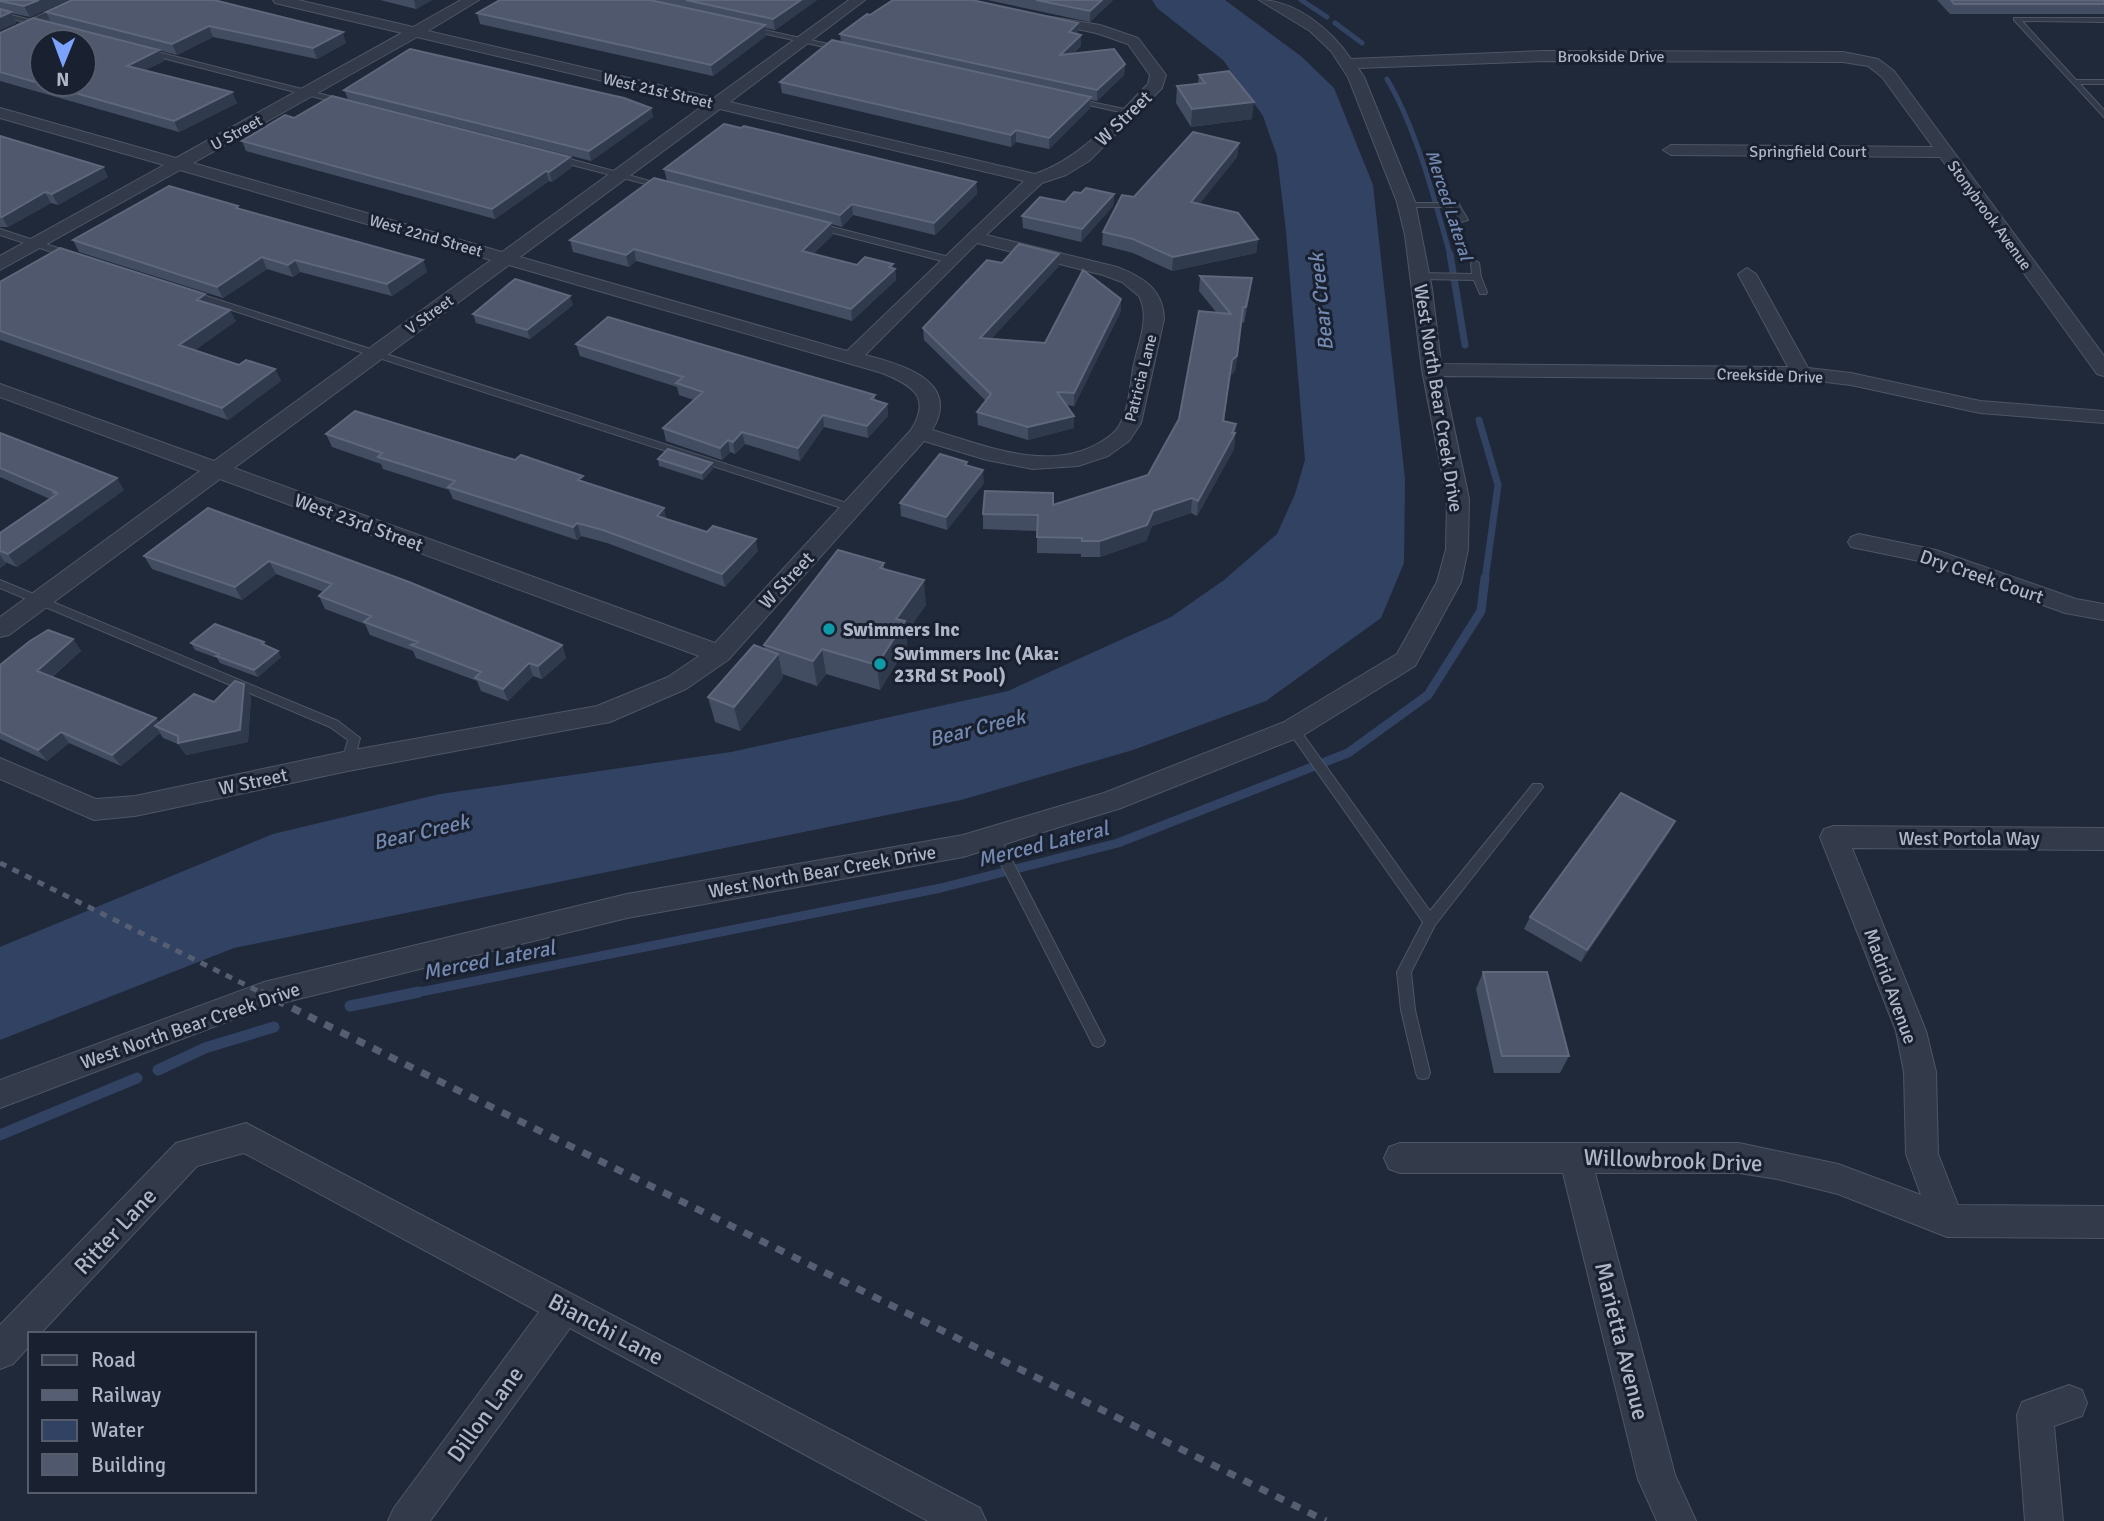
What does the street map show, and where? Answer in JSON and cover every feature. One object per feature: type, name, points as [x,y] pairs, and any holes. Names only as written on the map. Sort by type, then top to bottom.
[{"type":"street","points":[[0,39],[42,24],[86,0]]},
{"type":"street","name":"West 21st Street","points":[[280,0],[1036,179]]},
{"type":"street","name":"U Street","points":[[0,264],[472,0]]},
{"type":"street","name":"V Street","points":[[0,629],[858,0]]},
{"type":"street","name":"West North Bear Creek Drive","points":[[0,1094],[264,995],[627,906],[963,846],[998,847],[1293,729],[1406,660],[1449,582],[1457,549],[1458,499],[1432,370],[1433,276],[1416,205],[1348,64],[1315,28],[1266,0]]},
{"type":"street","name":"W Street","points":[[851,358],[972,237],[1036,179],[1083,158],[1156,85],[1158,75],[1133,41],[1100,29],[1033,16]]},
{"type":"street","name":"Brookside Drive","points":[[1348,64],[1544,56],[1843,57],[1873,62]]},
{"type":"street","name":"Stonybrook Avenue","points":[[1873,62],[1888,74],[2104,370]]},
{"type":"street","name":"West 22nd Street","points":[[0,113],[851,358]]},
{"type":"street","name":"Springfield Court","points":[[1671,150],[1945,152]]},
{"type":"street","name":"Patricia Lane","points":[[920,433],[1040,464],[1064,463],[1086,458],[1117,442],[1131,423],[1154,319],[1153,302],[1141,285],[1113,272],[972,237]]},
{"type":"street","points":[[1747,274],[1801,373]]},
{"type":"street","name":"W Street","points":[[0,768],[94,810],[135,806],[348,761],[601,715],[677,683],[719,654],[920,433],[930,413],[930,398],[920,383],[880,365],[851,358]]},
{"type":"street","name":"Creekside Drive","points":[[1432,370],[1801,373],[1851,379],[1979,407],[2104,417]]},
{"type":"street","name":"West 23rd Street","points":[[0,390],[719,654]]},
{"type":"street","name":"Dry Creek Court","points":[[1859,542],[1928,555],[2061,604],[2104,612]]},
{"type":"street","name":"West Portola Way","points":[[1834,837],[2104,839]]},
{"type":"street","name":"Madrid Avenue","points":[[1834,837],[1911,1031],[1920,1072],[1922,1154],[1947,1221]]},
{"type":"street","name":"Bianchi Lane","points":[[246,1138],[967,1521]]},
{"type":"street","name":"Ritter Lane","points":[[0,1352],[187,1154],[246,1138]]},
{"type":"street","name":"Marietta Avenue","points":[[1575,1157],[1657,1479],[1677,1521]]},
{"type":"street","name":"Willowbrook Drive","points":[[1400,1158],[1739,1158],[1838,1179],[1947,1221],[2104,1222]]},
{"type":"street","name":"Dillon Lane","points":[[407,1521],[564,1307]]},
{"type":"street","points":[[2045,1521],[2035,1415],[2069,1403]]},
{"type":"lane","points":[[0,14],[42,24]]},
{"type":"lane","points":[[2104,20],[2016,19],[2104,115]]},
{"type":"lane","points":[[738,26],[858,52]]},
{"type":"lane","points":[[130,47],[358,106]]},
{"type":"lane","points":[[2074,82],[2104,82]]},
{"type":"lane","points":[[1061,97],[1129,112]]},
{"type":"lane","points":[[541,154],[673,188]]},
{"type":"lane","points":[[1454,194],[1452,205],[1464,220]]},
{"type":"lane","points":[[1416,205],[1452,205]]},
{"type":"lane","points":[[804,222],[950,260]]},
{"type":"lane","points":[[0,233],[75,257]]},
{"type":"lane","points":[[1475,263],[1483,292]]},
{"type":"lane","points":[[1433,276],[1477,276]]},
{"type":"lane","points":[[179,290],[852,508]]},
{"type":"lane","points":[[0,584],[334,724],[354,738],[348,761]]},
{"type":"lane","points":[[1293,729],[1430,921]]},
{"type":"lane","points":[[1423,1073],[1408,1010],[1404,972],[1430,921],[1537,787]]},
{"type":"lane","points":[[998,847],[1098,1041]]},
{"type":"water","name":"Bear Creek","points":[[1152,0],[1225,0],[1302,57],[1334,88],[1373,185],[1405,479],[1404,563],[1381,618],[1266,701],[1133,750],[961,800],[234,948],[0,1040],[0,947],[273,834],[440,794],[731,752],[1008,691],[1171,617],[1224,580],[1277,534],[1295,494],[1305,460],[1277,156],[1263,116],[1223,60],[1157,8]]},
{"type":"building","points":[[0,0],[39,0],[24,6]]},
{"type":"building","points":[[72,0],[214,0],[343,32],[313,48],[209,26],[172,44],[46,12]]},
{"type":"building","points":[[500,0],[650,0],[765,25],[711,65],[477,13]]},
{"type":"building","points":[[686,0],[801,0],[773,19]]},
{"type":"building","points":[[893,0],[972,0],[1078,23],[1069,32],[1081,35],[1060,55],[1114,49],[1125,64],[1097,90],[840,34],[867,14],[870,15]]},
{"type":"building","points":[[1036,0],[1102,0],[1090,11]]},
{"type":"building","points":[[1951,0],[2104,0],[2104,4],[1954,4]]},
{"type":"building","points":[[0,9],[11,12],[0,17]]},
{"type":"building","points":[[33,18],[72,28],[28,28],[28,80],[0,72],[0,33]]},
{"type":"building","points":[[98,35],[159,50],[127,66],[232,92],[174,121],[93,98],[98,98]]},
{"type":"building","points":[[832,40],[1091,97],[1049,138],[1016,130],[1011,135],[780,82]]},
{"type":"building","points":[[410,49],[624,98],[651,108],[589,151],[344,90]]},
{"type":"building","points":[[1229,71],[1254,102],[1192,109],[1177,86],[1205,83],[1199,75]]},
{"type":"building","points":[[332,96],[570,157],[492,209],[242,141],[285,115],[294,118]]},
{"type":"building","points":[[724,124],[741,128],[744,126],[976,182],[934,223],[852,204],[840,215],[664,169]]},
{"type":"building","points":[[1193,132],[1239,143],[1191,202],[1238,213],[1258,239],[1173,257],[1133,239],[1103,232],[1122,195],[1134,197]]},
{"type":"building","points":[[0,136],[103,167],[52,194],[45,192],[0,217]]},
{"type":"building","points":[[654,178],[831,223],[802,251],[857,265],[865,257],[893,264],[889,267],[895,269],[851,309],[634,249],[626,255],[570,240]]},
{"type":"building","points":[[169,186],[238,206],[236,208],[423,260],[387,284],[295,260],[288,265],[262,257],[217,287],[73,240]]},
{"type":"building","points":[[1086,188],[1114,194],[1082,229],[1022,216],[1040,197],[1065,202],[1074,192],[1081,193]]},
{"type":"building","points":[[1019,244],[1059,254],[980,338],[1045,343],[1083,270],[1121,299],[1074,393],[1057,392],[1074,416],[1028,427],[977,412],[991,394],[923,328],[987,260],[1002,263]]},
{"type":"building","points":[[60,248],[205,294],[197,300],[230,310],[179,345],[239,365],[246,360],[275,369],[222,408],[0,331],[0,282]]},
{"type":"building","points":[[1200,276],[1252,278],[1246,307],[1243,307],[1237,356],[1232,360],[1223,421],[1236,424],[1232,433],[1235,433],[1198,501],[1192,498],[1153,511],[1147,525],[1100,541],[1037,537],[1038,515],[983,514],[985,491],[1053,493],[1053,505],[1148,475],[1179,419],[1199,311],[1231,314]]},
{"type":"building","points":[[515,279],[570,296],[527,330],[473,314]]},
{"type":"building","points":[[608,317],[875,395],[871,399],[887,404],[867,426],[823,415],[798,448],[742,432],[733,442],[728,440],[720,448],[663,428],[703,392],[676,383],[683,377],[576,344]]},
{"type":"building","points":[[355,411],[515,460],[521,455],[583,476],[578,480],[664,508],[657,516],[707,532],[713,526],[756,539],[722,574],[603,530],[577,523],[573,527],[448,487],[455,481],[378,457],[382,453],[326,434]]},
{"type":"building","points":[[0,433],[117,478],[8,554],[0,551],[0,533],[57,494],[0,468]]},
{"type":"building","points":[[668,449],[712,463],[702,473],[658,459]]},
{"type":"building","points":[[940,454],[983,470],[946,517],[900,503]]},
{"type":"building","points":[[208,508],[409,582],[562,645],[538,666],[529,663],[503,689],[475,678],[481,672],[411,645],[418,642],[364,622],[371,616],[319,596],[332,584],[269,561],[235,587],[144,556]]},
{"type":"building","points":[[838,550],[884,563],[880,568],[924,580],[896,619],[905,621],[877,665],[822,649],[813,661],[764,645]]},
{"type":"building","points":[[215,624],[264,642],[262,644],[278,651],[254,670],[216,656],[219,654],[191,643]]},
{"type":"building","points":[[48,630],[73,639],[37,671],[156,718],[112,755],[61,732],[38,750],[0,732],[0,665]]},
{"type":"building","points":[[754,645],[778,654],[734,707],[708,697]]},
{"type":"building","points":[[235,681],[244,684],[240,730],[178,743],[178,736],[155,726],[194,694],[214,702]]},
{"type":"building","points":[[1621,793],[1675,821],[1587,950],[1530,917]]},
{"type":"building","points":[[1483,972],[1547,972],[1569,1056],[1502,1056]]},
{"type":"waterway","name":"Merced Lateral","points":[[1301,0],[1327,17]]},
{"type":"waterway","name":"Merced Lateral","points":[[1335,23],[1362,43]]},
{"type":"waterway","name":"Merced Lateral","points":[[1387,79],[1416,142],[1450,255]]},
{"type":"waterway","name":"Merced Lateral","points":[[1450,254],[1465,345]]},
{"type":"waterway","name":"Merced Lateral","points":[[1479,420],[1498,485],[1485,580]]},
{"type":"waterway","name":"Merced Lateral","points":[[410,994],[941,888],[1118,843],[1348,753],[1428,695],[1481,611],[1485,578]]},
{"type":"waterway","name":"Merced Lateral","points":[[350,1006],[419,992]]},
{"type":"waterway","name":"Merced Lateral","points":[[158,1070],[205,1048],[274,1027]]},
{"type":"waterway","name":"Merced Lateral","points":[[0,1135],[137,1078]]},
{"type":"railway","points":[[0,863],[264,994]]},
{"type":"railway","points":[[260,992],[1326,1521]]},
{"type":"place","name":"Swimmers Inc","points":[[829,629]]},
{"type":"place","name":"Swimmers Inc (Aka: 23Rd St Pool)","points":[[880,664]]}]
